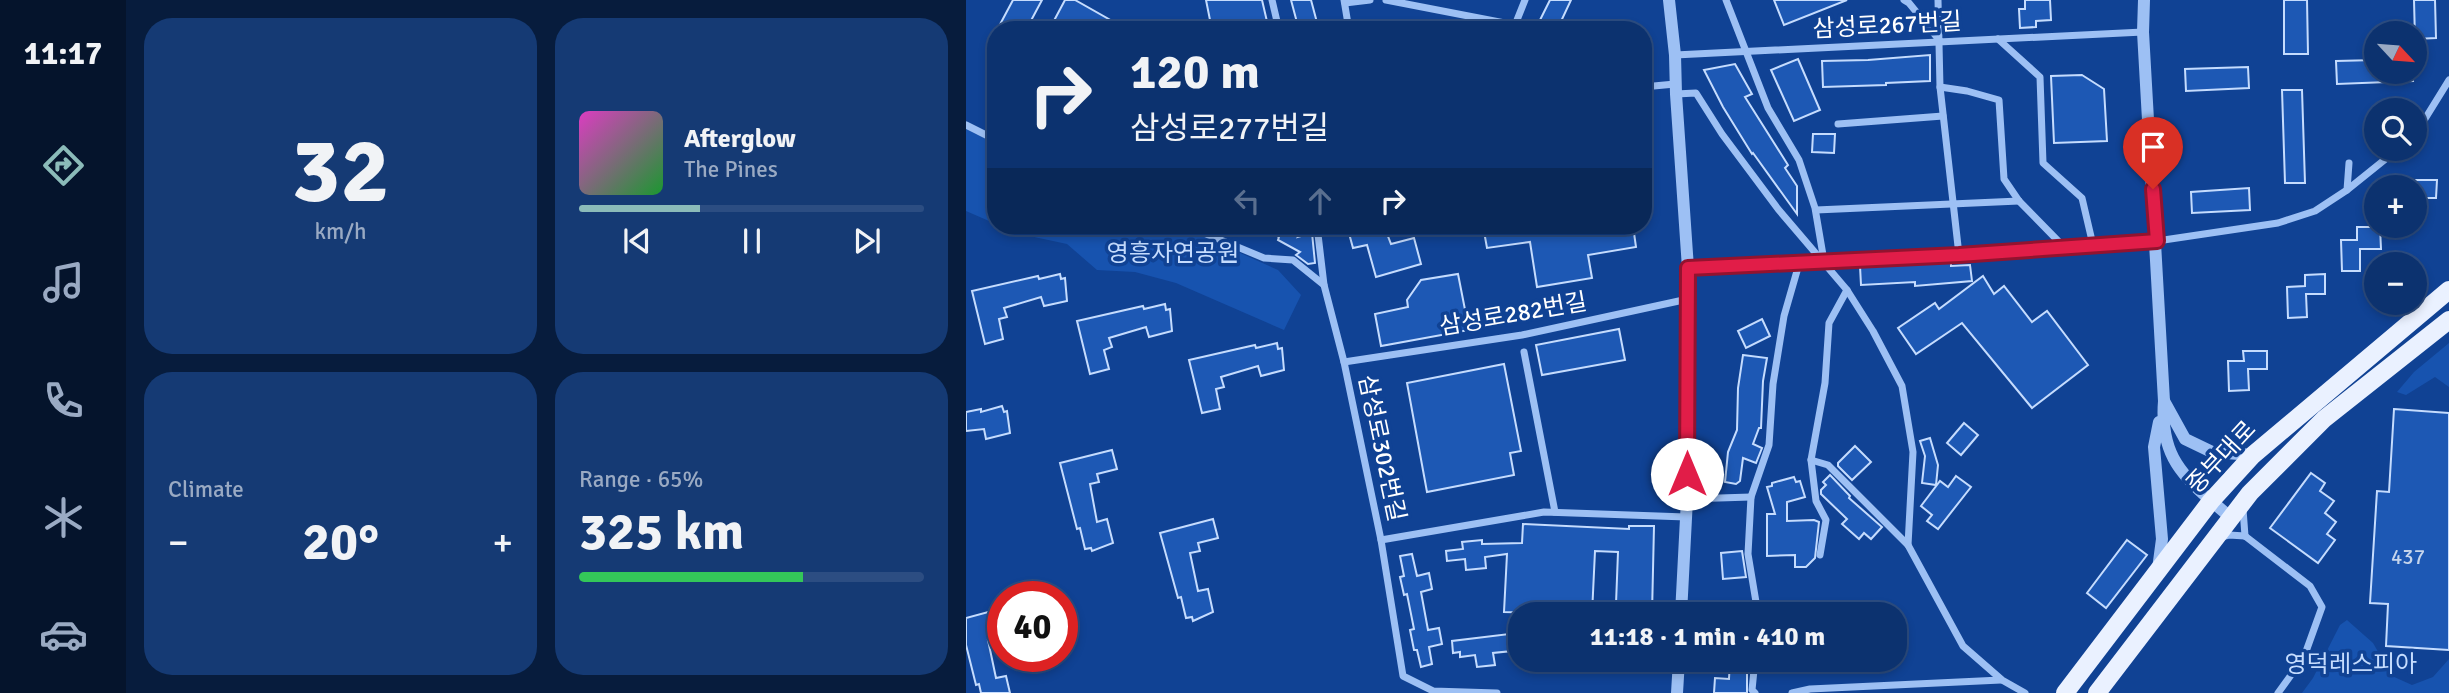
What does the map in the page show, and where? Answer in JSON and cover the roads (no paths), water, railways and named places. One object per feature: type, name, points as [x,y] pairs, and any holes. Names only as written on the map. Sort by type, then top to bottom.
[{"type":"main road","name":"중부대로","points":[[2065,693],[2211,501],[2253,455],[2449,290]]},
{"type":"main road","name":"중부대로","points":[[2097,693],[2244,501],[2324,419],[2449,320]]},
{"type":"main road","points":[[2149,626],[2146,615],[2185,561],[2185,553],[2176,546]]},
{"type":"street","points":[[1272,0],[1277,21]]},
{"type":"street","points":[[1348,21],[1345,2],[1370,0]]},
{"type":"street","points":[[1386,0],[1409,2],[1497,21]]},
{"type":"street","points":[[1517,21],[1525,0]]},
{"type":"street","points":[[1669,0],[1688,268],[1687,499],[1682,602]]},
{"type":"street","points":[[1726,0],[1768,108],[1799,160],[1816,210],[1824,262]]},
{"type":"street","points":[[1904,0],[1940,41]]},
{"type":"street","points":[[1938,0],[1940,87],[1959,255]]},
{"type":"street","points":[[2144,0],[2143,32],[2157,241],[2164,401],[2162,421],[2166,445],[2183,474],[2231,518]]},
{"type":"street","name":"삼성로267번길","points":[[1675,55],[2143,32]]},
{"type":"street","points":[[1998,39],[2040,77],[2043,163],[2082,198],[2093,245]]},
{"type":"street","points":[[2427,115],[2449,79]]},
{"type":"street","points":[[1652,87],[1696,93],[1722,134],[1778,209],[1847,290],[1873,331],[1902,386],[1913,452],[1908,545]]},
{"type":"street","points":[[1940,87],[1999,100],[2004,179],[2020,201],[2064,247]]},
{"type":"street","points":[[1838,124],[1943,116]]},
{"type":"street","points":[[966,125],[987,136]]},
{"type":"street","points":[[1688,268],[1959,255],[2157,241],[2278,223],[2315,211],[2383,161]]},
{"type":"street","points":[[2347,190],[2348,163]]},
{"type":"street","points":[[1816,210],[2020,201]]},
{"type":"street","points":[[1209,235],[1264,258],[1293,260],[1324,285]]},
{"type":"street","name":"삼성로302번길","points":[[1318,235],[1324,285],[1344,362],[1381,540],[1403,676],[1433,691],[1497,693]]},
{"type":"street","points":[[1756,602],[1748,554],[1751,497],[1769,445],[1773,384],[1782,329],[1799,264]]},
{"type":"street","points":[[1819,555],[1826,520],[1815,501],[1811,460],[1825,383],[1829,323],[1847,290]]},
{"type":"street","name":"삼성로282번길","points":[[1344,362],[1522,335],[1688,299]]},
{"type":"street","points":[[1524,352],[1555,512]]},
{"type":"street","points":[[2164,401],[2185,439],[2212,452],[2253,455]]},
{"type":"street","points":[[2158,569],[2162,538],[2154,447],[2164,401]]},
{"type":"street","points":[[1811,460],[1828,465],[1908,545],[1964,646],[2002,680],[2025,693]]},
{"type":"street","points":[[1687,499],[1751,497]]},
{"type":"street","points":[[2244,501],[2245,536]]},
{"type":"street","points":[[1381,540],[1544,512],[1686,517]]},
{"type":"street","points":[[2215,539],[2229,535],[2245,536],[2310,586],[2322,607],[2304,657],[2278,693]]},
{"type":"street","points":[[1677,693],[1678,672]]},
{"type":"street","points":[[1754,672],[1752,690],[1755,693]]},
{"type":"street","points":[[1792,693],[1810,689],[2002,680]]},
{"type":"park label","name":"영흥자연공원","points":[[1173,253]]},
{"type":"park label","name":"영덕레스피아","points":[[2351,664]]}]
